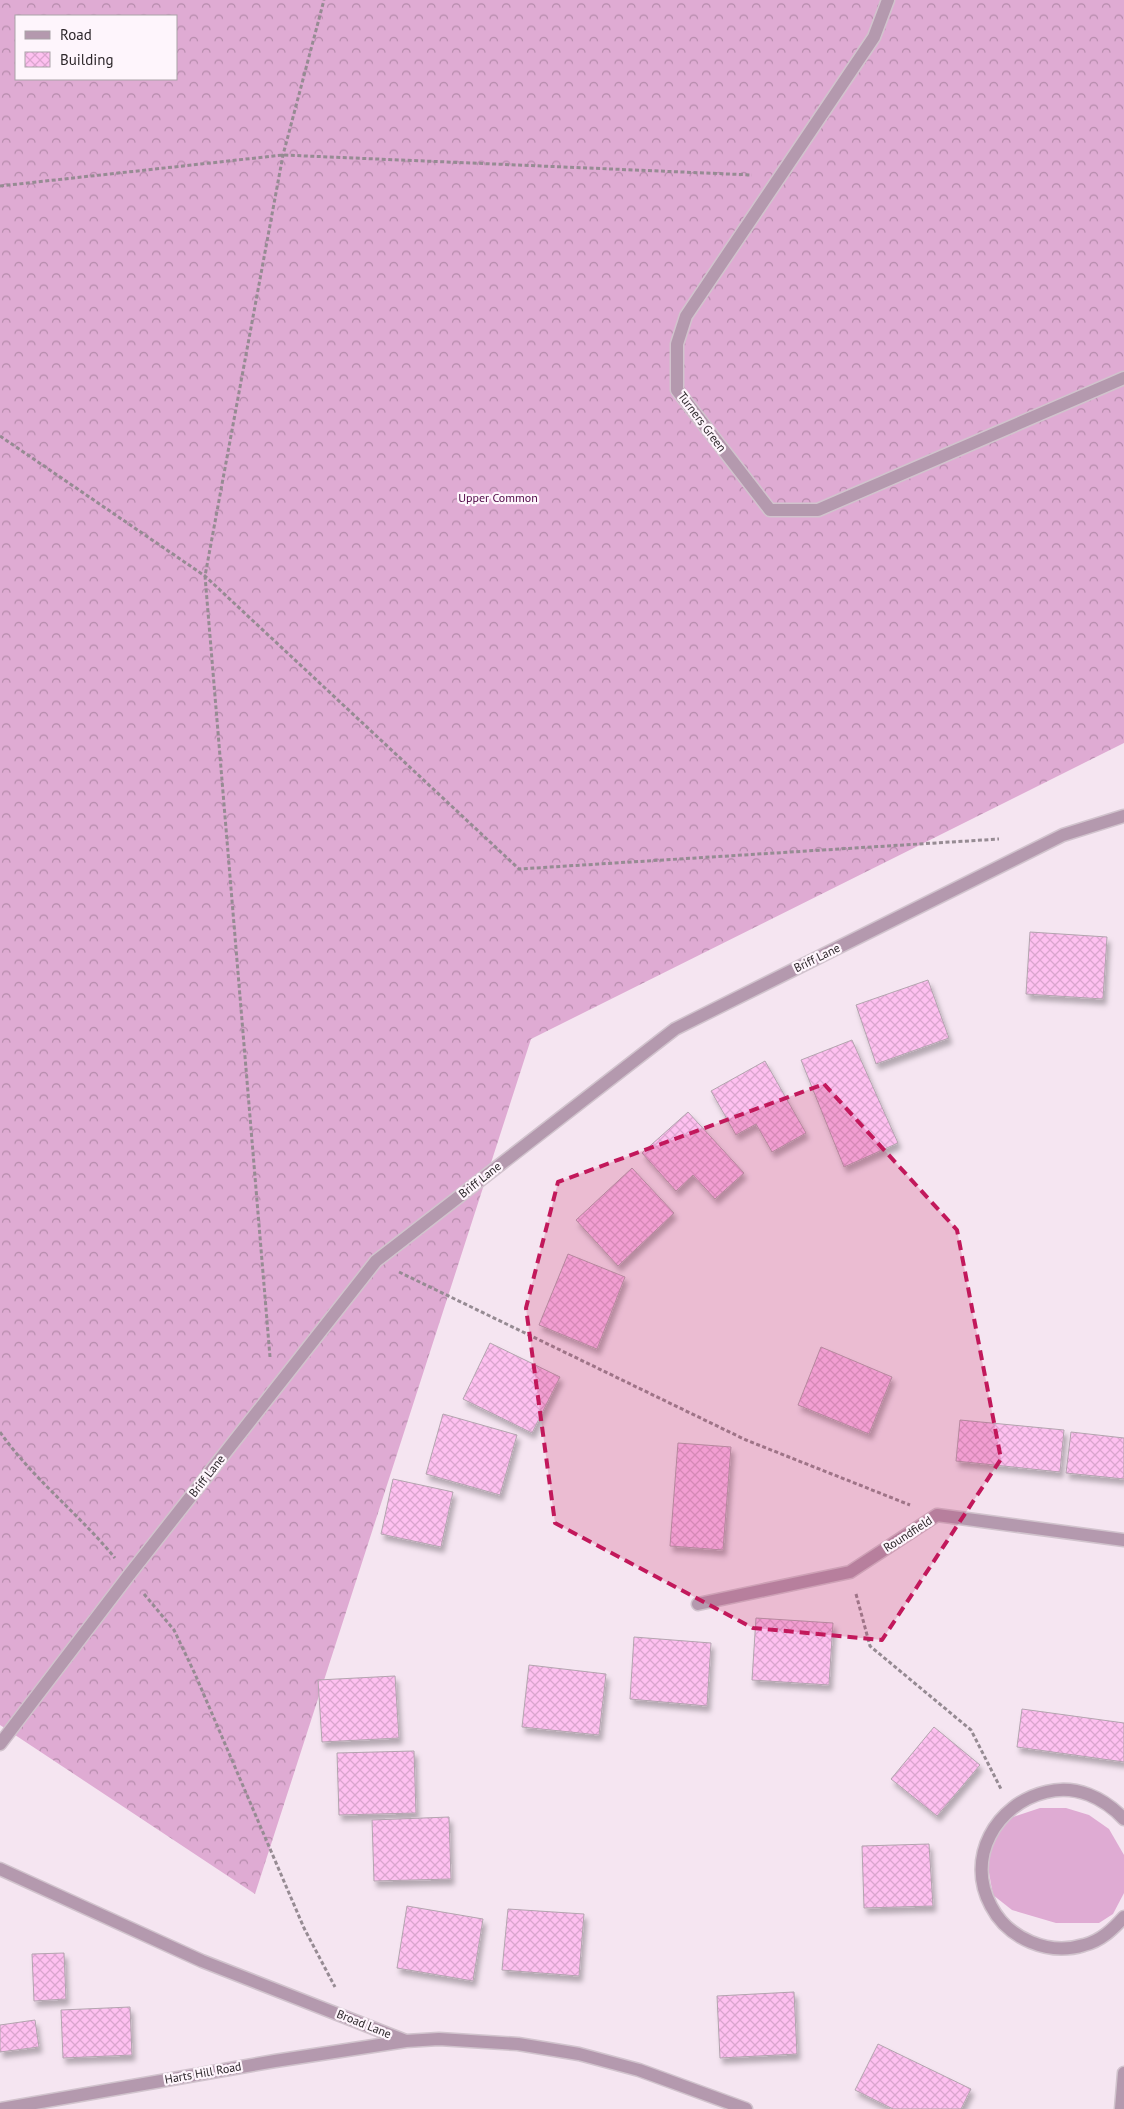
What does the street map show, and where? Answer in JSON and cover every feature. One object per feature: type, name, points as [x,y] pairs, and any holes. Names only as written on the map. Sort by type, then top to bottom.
[{"type":"street","name":"Turners Green","points":[[888,0],[874,37],[686,316],[677,344],[677,390],[770,510],[818,510],[1124,378]]},
{"type":"street","name":"Briff Lane","points":[[0,1744],[129,1575],[376,1261],[675,1029],[1064,835],[1124,816]]},
{"type":"street","name":"Roundfield","points":[[698,1604],[850,1572],[937,1515],[1124,1540]]},
{"type":"street","points":[[1124,1819],[1105,1802],[1082,1792],[1056,1789],[1032,1795],[1010,1808],[994,1827],[983,1852],[982,1880],[990,1906],[1008,1928],[1030,1943],[1057,1949],[1085,1945],[1109,1933],[1124,1917]]},
{"type":"street","name":"Broad Lane","points":[[0,1869],[202,1961],[406,2042],[439,2039],[477,2040],[518,2044],[579,2054],[639,2070],[746,2109]]},
{"type":"street","name":"Harts Hill Road","points":[[1,2109],[256,2064],[406,2042]]},
{"type":"street","points":[[1121,2109],[1124,2073]]},
{"type":"path","points":[[273,1392],[205,576],[283,155],[324,0]]},
{"type":"path","points":[[0,186],[283,155],[780,176]]},
{"type":"path","points":[[0,436],[205,576],[519,869],[1004,839]]},
{"type":"path","points":[[376,1261],[746,1440],[937,1515]]},
{"type":"path","points":[[0,1432],[17,1456],[97,1536],[174,1630],[195,1674],[304,1928],[351,2019]]},
{"type":"path","points":[[850,1572],[870,1646],[970,1730],[1010,1808]]},
{"type":"highlighted area","points":[[824,1084],[957,1230],[1001,1459],[882,1640],[753,1628],[555,1523],[526,1308],[558,1182]]},
{"type":"green space","name":"Upper Common","points":[[0,0],[1124,0],[1124,743],[531,1039],[255,1894],[0,1725]]},
{"type":"green space","points":[[1040,1808],[1066,1808],[1089,1815],[1109,1829],[1124,1855],[1124,1893],[1113,1914],[1099,1923],[1056,1923],[1012,1910],[993,1895],[986,1856],[1000,1828],[1013,1817]]},
{"type":"building","points":[[1030,932],[1107,937],[1103,999],[1026,994]]},
{"type":"building","points":[[928,980],[949,1038],[876,1064],[856,1005]]},
{"type":"building","points":[[852,1040],[898,1143],[844,1167],[801,1060]]},
{"type":"building","points":[[765,1061],[806,1133],[772,1152],[756,1124],[736,1135],[711,1091]]},
{"type":"building","points":[[688,1112],[744,1173],[715,1199],[693,1175],[676,1191],[642,1153]]},
{"type":"building","points":[[632,1168],[674,1213],[618,1266],[576,1220]]},
{"type":"building","points":[[568,1254],[625,1277],[597,1349],[539,1325]]},
{"type":"building","points":[[490,1343],[560,1377],[532,1433],[463,1399]]},
{"type":"building","points":[[821,1347],[892,1377],[869,1434],[798,1405]]},
{"type":"building","points":[[443,1414],[517,1435],[500,1495],[426,1474]]},
{"type":"building","points":[[960,1420],[1064,1430],[1060,1472],[956,1461]]},
{"type":"building","points":[[1071,1432],[1124,1438],[1124,1479],[1066,1473]]},
{"type":"building","points":[[678,1443],[731,1447],[723,1550],[670,1546]]},
{"type":"building","points":[[393,1479],[453,1492],[441,1547],[381,1534]]},
{"type":"building","points":[[756,1618],[833,1623],[829,1685],[752,1680]]},
{"type":"building","points":[[634,1637],[711,1643],[707,1706],[630,1699]]},
{"type":"building","points":[[529,1665],[606,1674],[599,1735],[522,1727]]},
{"type":"building","points":[[395,1676],[399,1738],[322,1742],[318,1680]]},
{"type":"building","points":[[1022,1709],[1124,1723],[1124,1762],[1017,1747]]},
{"type":"building","points":[[934,1727],[980,1765],[937,1816],[891,1779]]},
{"type":"building","points":[[414,1751],[416,1813],[339,1815],[337,1753]]},
{"type":"building","points":[[449,1817],[451,1879],[374,1881],[372,1820]]},
{"type":"building","points":[[929,1844],[933,1906],[864,1908],[862,1846]]},
{"type":"building","points":[[407,1906],[483,1919],[473,1981],[397,1968]]},
{"type":"building","points":[[508,1909],[584,1914],[579,1976],[502,1970]]},
{"type":"building","points":[[64,1953],[66,1999],[34,2001],[32,1954]]},
{"type":"building","points":[[794,1992],[797,2054],[720,2058],[717,1996]]},
{"type":"building","points":[[130,2007],[132,2055],[63,2058],[61,2010]]},
{"type":"building","points":[[35,2020],[39,2047],[0,2052],[0,2025]]},
{"type":"building","points":[[878,2044],[971,2089],[961,2109],[893,2109],[855,2090]]}]
